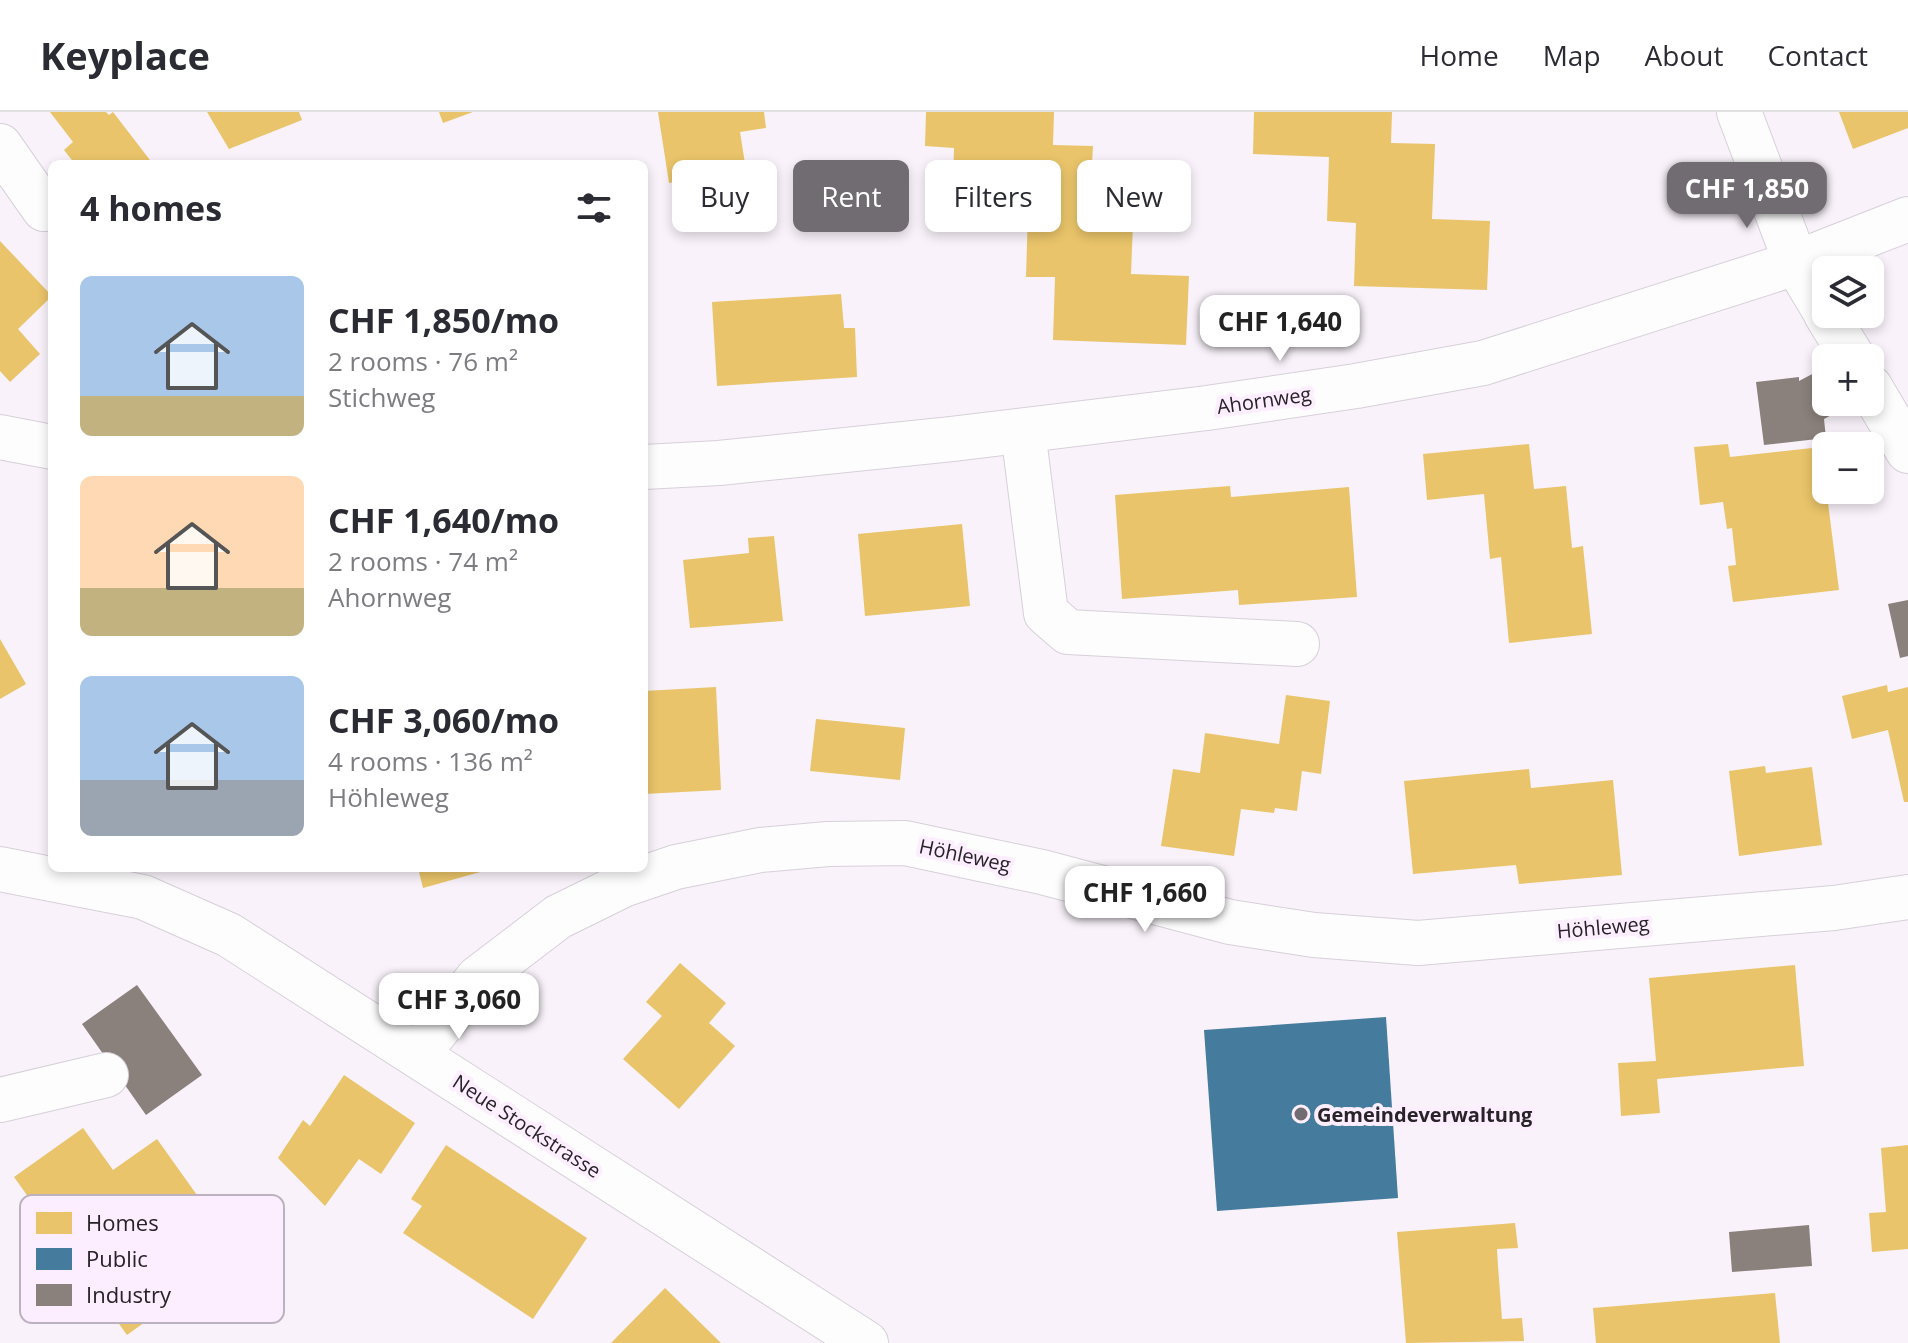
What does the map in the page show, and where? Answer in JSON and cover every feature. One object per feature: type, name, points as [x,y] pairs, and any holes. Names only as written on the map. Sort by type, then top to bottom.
[{"type":"street","points":[[1739,112],[1796,263],[1812,290]]},
{"type":"street","points":[[0,146],[44,209]]},
{"type":"street","name":"Ahornweg","points":[[648,467],[719,463],[1023,431],[1268,399],[1483,363],[1796,263],[1908,219]]},
{"type":"street","points":[[1884,411],[1908,451]]},
{"type":"street","points":[[1023,431],[1046,613],[1068,632],[1297,644]]},
{"type":"street","points":[[0,437],[48,446]]},
{"type":"street","name":"Höhleweg","points":[[417,1055],[478,978],[558,917],[623,885],[663,871],[760,850],[828,844],[905,843],[1042,872],[1230,922],[1314,935],[1418,943],[1834,908],[1908,897]]},
{"type":"street","name":"Neue Stockstrasse","points":[[0,869],[39,874],[143,897],[229,935],[866,1343]]},
{"type":"street","points":[[0,1100],[106,1075]]},
{"type":"building: Homes","points":[[50,112],[106,112],[109,115],[113,112],[150,160],[72,160],[64,150],[73,142]]},
{"type":"building: Homes","points":[[207,112],[299,112],[302,120],[229,149]]},
{"type":"building: Homes","points":[[439,112],[473,112],[443,123]]},
{"type":"building: Homes","points":[[658,112],[764,112],[766,128],[740,132],[744,160],[672,160],[672,182],[669,183]]},
{"type":"building: Homes","points":[[926,112],[1054,112],[1053,145],[1093,146],[1092,160],[1077,160],[1077,232],[1133,232],[1131,274],[1189,276],[1186,345],[1053,340],[1055,277],[1026,277],[1027,232],[1061,232],[1061,160],[954,160],[954,148],[925,146]]},
{"type":"building: Homes","points":[[1254,112],[1392,112],[1391,143],[1435,144],[1432,219],[1490,221],[1487,290],[1354,286],[1356,223],[1327,221],[1329,157],[1253,154]]},
{"type":"building: Homes","points":[[1839,112],[1908,112],[1908,128],[1853,149]]},
{"type":"building: Homes","points":[[0,241],[48,292],[48,300],[18,329],[40,354],[10,382],[0,371]]},
{"type":"building: Homes","points":[[841,294],[844,328],[855,328],[857,377],[717,386],[712,302]]},
{"type":"building: Homes","points":[[1529,444],[1534,489],[1566,486],[1572,548],[1583,546],[1592,634],[1509,643],[1501,557],[1490,559],[1484,494],[1427,500],[1423,454]]},
{"type":"building: Homes","points":[[1728,444],[1730,457],[1812,448],[1812,504],[1828,504],[1839,590],[1733,602],[1728,566],[1736,565],[1732,528],[1727,529],[1723,502],[1700,505],[1694,447]]},
{"type":"building: Homes","points":[[1230,486],[1231,497],[1349,487],[1357,597],[1239,605],[1238,590],[1122,599],[1115,495]]},
{"type":"building: Homes","points":[[962,524],[970,606],[865,616],[858,534]]},
{"type":"building: Homes","points":[[774,536],[783,621],[690,628],[683,560],[749,553],[748,538]]},
{"type":"building: Homes","points":[[0,639],[26,684],[0,699]]},
{"type":"building: Homes","points":[[1887,685],[1888,692],[1908,687],[1908,802],[1904,802],[1888,730],[1852,739],[1842,696]]},
{"type":"building: Homes","points":[[716,687],[721,790],[648,794],[648,691]]},
{"type":"building: Homes","points":[[1286,695],[1330,701],[1321,774],[1302,771],[1297,811],[1275,808],[1274,813],[1241,809],[1234,856],[1161,846],[1173,769],[1200,773],[1205,733],[1279,744]]},
{"type":"building: Homes","points":[[816,719],[905,728],[900,780],[810,771]]},
{"type":"building: Homes","points":[[1765,766],[1766,773],[1812,767],[1822,845],[1739,856],[1729,771]]},
{"type":"building: Homes","points":[[1529,769],[1531,788],[1613,780],[1622,875],[1519,884],[1516,865],[1413,874],[1404,781]]},
{"type":"building: Homes","points":[[419,872],[480,872],[423,888]]},
{"type":"building: Homes","points":[[680,963],[726,1003],[709,1023],[735,1046],[679,1109],[623,1059],[662,1016],[646,1002]]},
{"type":"building: Homes","points":[[1795,965],[1804,1066],[1657,1079],[1660,1113],[1621,1116],[1618,1063],[1656,1061],[1649,978]]},
{"type":"building: Homes","points":[[344,1075],[415,1123],[381,1174],[359,1159],[325,1206],[278,1158],[303,1120],[310,1126]]},
{"type":"building: Homes","points":[[83,1128],[113,1170],[157,1139],[197,1195],[27,1195],[14,1177]]},
{"type":"building: Homes","points":[[446,1145],[587,1238],[533,1319],[403,1233],[422,1206],[411,1199]]},
{"type":"building: Homes","points":[[1908,1145],[1908,1249],[1872,1252],[1869,1213],[1886,1212],[1881,1148]]},
{"type":"building: Homes","points":[[1515,1223],[1518,1248],[1497,1249],[1502,1319],[1522,1318],[1524,1341],[1406,1343],[1397,1232]]},
{"type":"building: Homes","points":[[665,1288],[721,1343],[611,1343]]},
{"type":"building: Homes","points":[[1775,1293],[1780,1343],[1596,1343],[1593,1308]]},
{"type":"building: Homes","points":[[118,1323],[144,1323],[127,1335]]},
{"type":"building: Public","name":"Gemeindeverwaltung","points":[[1386,1017],[1398,1198],[1217,1211],[1204,1030]]},
{"type":"building: Industry","points":[[1812,374],[1812,416],[1830,416],[1824,419],[1825,432],[1812,432],[1812,440],[1764,445],[1756,382],[1799,377],[1799,381]]},
{"type":"building: Industry","points":[[1908,600],[1908,656],[1900,658],[1888,604]]},
{"type":"building: Industry","points":[[137,985],[202,1075],[146,1115],[82,1024]]},
{"type":"building: Industry","points":[[1809,1225],[1812,1266],[1732,1272],[1729,1232]]},
{"type":"place","name":"Gemeindeverwaltung","points":[[1301,1114]]}]
